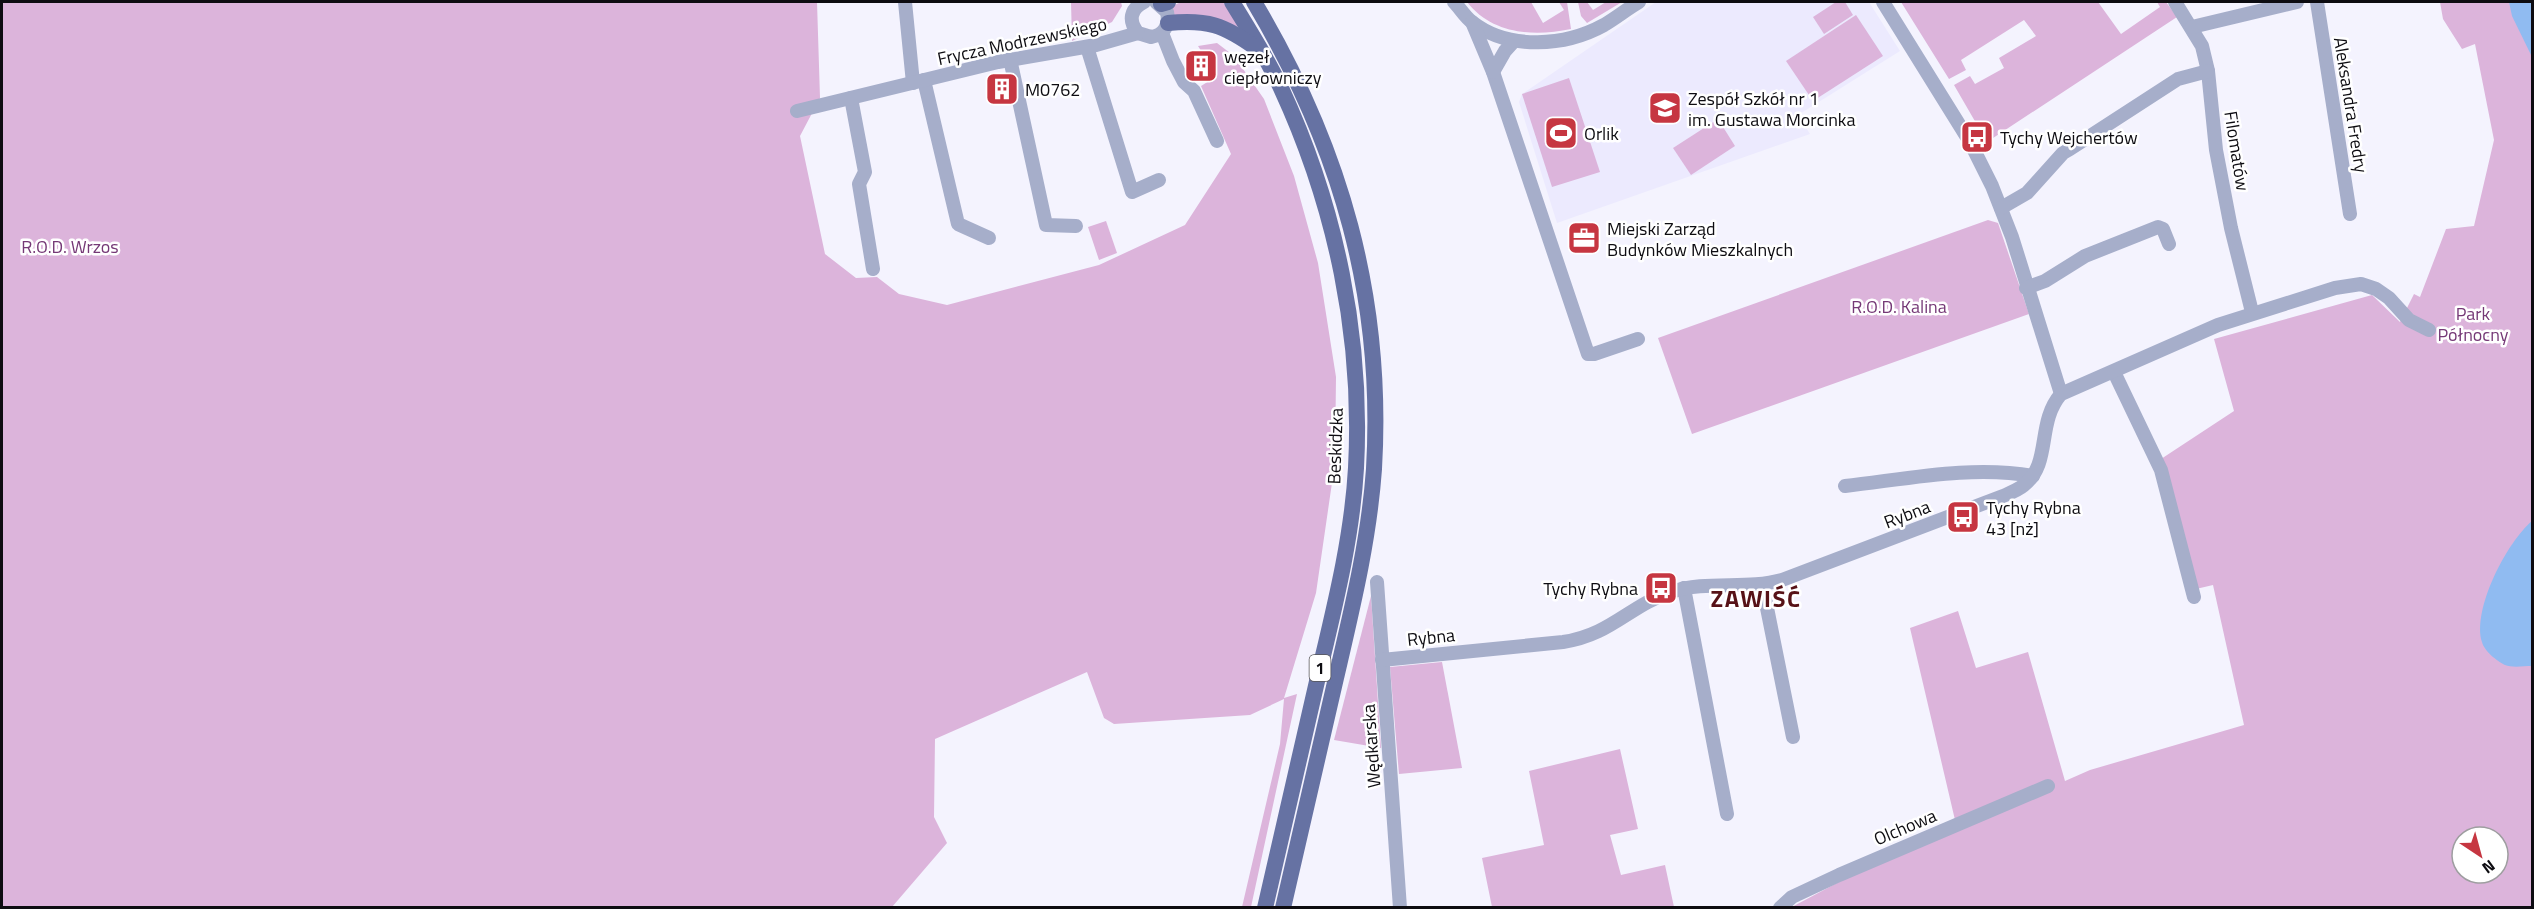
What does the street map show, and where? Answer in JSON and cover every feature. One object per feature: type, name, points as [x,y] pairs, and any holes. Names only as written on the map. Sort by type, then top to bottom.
[{"type":"main road","name":"Beskidzka","points":[[1232,2],[1263,53],[1297,124],[1327,210],[1348,308],[1354,357],[1357,426],[1351,517],[1340,583],[1265,908]]},
{"type":"main road","name":"1","points":[[1254,2],[1278,43],[1314,116],[1345,205],[1367,306],[1375,391],[1374,469],[1369,520],[1357,588],[1283,908]]},
{"type":"main road","points":[[1265,2],[1278,43]]},
{"type":"main road","points":[[1150,29],[1205,22],[1218,25],[1263,53]]},
{"type":"street","name":"Frycza Modrzewskiego","points":[[904,2],[918,81]]},
{"type":"street","points":[[1454,2],[1472,22],[1492,33],[1515,42],[1536,43],[1580,35],[1603,25],[1639,2]]},
{"type":"street","points":[[1883,2],[1970,142],[2001,208],[2061,394]]},
{"type":"street","name":"Filomatów","points":[[2175,2],[2202,46],[2208,71],[2216,150],[2231,228],[2252,312]]},
{"type":"street","points":[[2192,27],[2297,2]]},
{"type":"street","name":"Aleksandra Fredry","points":[[2317,2],[2350,214]]},
{"type":"street","points":[[1160,180],[1132,192],[1087,46],[1150,29],[1167,12],[1150,3],[1150,29],[1184,82],[1194,91],[1217,141]]},
{"type":"street","points":[[1472,22],[1493,72],[1588,354],[1638,339]]},
{"type":"street","points":[[1493,72],[1505,51],[1515,42]]},
{"type":"street","name":"Frycza Modrzewskiego","points":[[797,111],[1010,59],[1087,46]]},
{"type":"street","points":[[1010,59],[1046,225],[1076,226]]},
{"type":"street","points":[[2001,208],[2027,193],[2070,149],[2178,80],[2208,71]]},
{"type":"street","points":[[918,81],[958,224],[989,238]]},
{"type":"street","points":[[851,98],[866,172],[859,184],[873,269]]},
{"type":"street","points":[[2026,288],[2045,281],[2085,256],[2158,227],[2163,229],[2169,244]]},
{"type":"street","points":[[1845,486],[1954,473],[2005,471],[2033,476],[2042,458],[2044,427],[2053,403],[2061,394],[2218,325],[2252,312],[2335,288],[2361,284],[2382,293],[2409,320],[2429,330]]},
{"type":"street","points":[[2114,372],[2161,470],[2194,597]]},
{"type":"street","name":"Rybna","points":[[1382,660],[1574,641],[1601,631],[1663,595],[1684,588],[1764,584],[1800,574],[2003,496],[2024,486],[2033,476]]},
{"type":"street","name":"Wędkarska","points":[[1377,582],[1400,908]]},
{"type":"street","points":[[1764,584],[1793,737]]},
{"type":"street","points":[[1684,588],[1727,814]]},
{"type":"street","name":"Olchowa","points":[[1780,908],[1792,897],[1839,875],[2048,786]]},
{"type":"shaded area","name":"Zespół Szkół nr 1 im. Gustawa Morcinka","points":[[1656,2],[1869,2],[1900,51],[1798,115],[1810,134],[1557,223],[1519,102],[1522,94]]},
{"type":"green space","name":"R.O.D. Wrzos","points":[[2,2],[817,2],[820,98],[800,136],[825,254],[856,278],[877,277],[899,294],[947,305],[1099,265],[1185,225],[1231,154],[1201,86],[1217,76],[1198,46],[1217,43],[1234,56],[1264,99],[1294,176],[1318,263],[1336,377],[1335,462],[1316,593],[1284,698],[1297,694],[1251,907],[1242,907],[1280,744],[1284,699],[1250,715],[1114,724],[1104,718],[1087,672],[935,739],[934,817],[947,843],[892,907],[2,908]]},
{"type":"green space","points":[[1071,2],[1121,2],[1122,6],[1112,22],[1072,41]]},
{"type":"green space","points":[[1181,2],[1223,2],[1240,27],[1173,18],[1170,7]]},
{"type":"green space","points":[[1467,2],[1531,2],[1543,23],[1564,10],[1559,2],[1567,2],[1571,29],[1542,33],[1501,27],[1477,13]]},
{"type":"green space","points":[[1578,2],[1587,2],[1593,10],[1606,2],[1622,2],[1587,23],[1581,16]]},
{"type":"green space","points":[[1836,2],[1845,2],[1853,15],[1824,34],[1813,17]]},
{"type":"green space","points":[[1901,2],[2098,2],[2121,34],[2160,7],[2157,2],[2166,2],[2177,17],[1987,142],[1954,85],[1970,76],[1975,84],[2004,68],[1999,58],[2036,36],[2024,20],[1961,60],[1966,70],[1949,79]]},
{"type":"green space","name":"Park Północny","points":[[2440,2],[2532,2],[2532,907],[1790,908],[1955,820],[1910,628],[1958,611],[1976,668],[2028,652],[2065,781],[2090,770],[2244,725],[2213,585],[2196,589],[2161,459],[2234,411],[2214,339],[2372,295],[2400,322],[2414,294],[2420,297],[2446,229],[2474,226],[2494,140],[2475,44],[2462,49],[2443,19]]},
{"type":"green space","points":[[1856,15],[1883,56],[1813,101],[1786,61]]},
{"type":"green space","name":"Orlik","points":[[1569,78],[1600,172],[1552,187],[1522,94]]},
{"type":"green space","points":[[1718,119],[1735,146],[1691,175],[1673,148]]},
{"type":"green space","name":"R.O.D. Kalina","points":[[1988,220],[1998,223],[2029,314],[1692,434],[1658,338]]},
{"type":"green space","points":[[1106,221],[1117,253],[1099,260],[1088,227]]},
{"type":"green space","points":[[1371,596],[1381,748],[1334,740]]},
{"type":"green space","points":[[1442,662],[1462,768],[1399,774],[1390,667]]},
{"type":"green space","points":[[1620,749],[1638,829],[1610,835],[1621,875],[1665,865],[1674,907],[1492,907],[1482,858],[1544,845],[1529,771]]},
{"type":"water","points":[[2509,2],[2532,2],[2532,57],[2512,16]]},
{"type":"water","points":[[2532,521],[2532,666],[2511,666],[2495,658],[2483,645],[2480,628],[2482,612],[2494,577],[2503,560],[2512,544]]},
{"type":"place","name":"węzeł ciepłowniczy","points":[[1201,66]]},
{"type":"place","name":"M0762","points":[[1002,89]]},
{"type":"place","name":"Zespół Szkół nr 1 im. Gustawa Morcinka","points":[[1665,108]]},
{"type":"place","name":"Orlik","points":[[1561,133]]},
{"type":"place","name":"Tychy Wejchertów","points":[[1977,137]]},
{"type":"place","name":"Miejski Zarząd Budynków Mieszkalnych","points":[[1584,238]]},
{"type":"place","name":"Tychy Rybna 43 [nż]","points":[[1963,517]]},
{"type":"place","name":"Tychy Rybna","points":[[1661,588]]},
{"type":"district","name":"ZAWIŚĆ","points":[[1756,598]]}]
